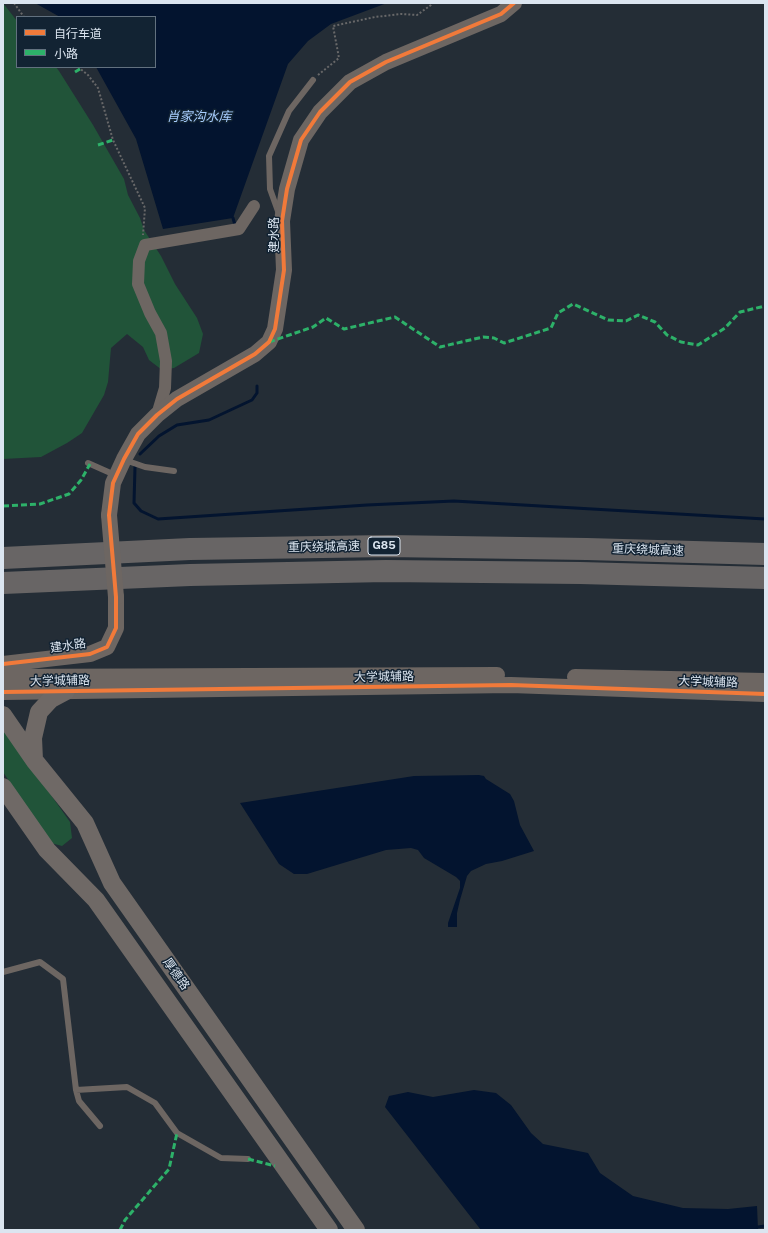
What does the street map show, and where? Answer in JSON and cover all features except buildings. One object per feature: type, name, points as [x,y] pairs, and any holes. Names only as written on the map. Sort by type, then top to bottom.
[{"type":"highway","name":"重庆绕城高速","points":[[3,558],[190,549],[388,546],[587,549],[765,554]]},
{"type":"highway","name":"重庆绕城高速","points":[[3,584],[190,575],[386,571],[580,573],[765,578]]},
{"type":"main road","points":[[34,760],[33,738],[38,712],[51,699],[66,691]]},
{"type":"main road","name":"厚德路","points":[[3,715],[34,760],[85,823],[112,883],[356,1230]]},
{"type":"main road","name":"厚德路","points":[[3,787],[47,850],[96,900],[329,1230]]},
{"type":"street","name":"建水路","points":[[3,664],[90,654],[107,647],[116,628],[116,597],[109,515],[116,476],[138,434],[157,415],[177,399],[255,354],[269,342],[276,330],[284,270],[282,221],[287,189],[301,140],[320,112],[350,82],[386,62],[501,14],[514,3]]},
{"type":"street","points":[[157,415],[165,388],[166,361],[161,333],[150,313],[138,284],[139,261],[145,245],[239,228],[254,206]]},
{"type":"street","name":"大学城辅路","points":[[3,677],[466,674],[765,681]]},
{"type":"street","name":"大学城辅路","points":[[3,692],[511,685],[765,694]]},
{"type":"lane","points":[[282,221],[270,189],[269,156],[289,111],[313,80]]},
{"type":"lane","points":[[124,459],[145,467],[174,471]]},
{"type":"lane","points":[[88,463],[116,476]]},
{"type":"lane","points":[[3,972],[40,962],[63,979],[76,1090],[79,1101],[100,1126]]},
{"type":"lane","points":[[76,1090],[127,1087],[155,1103],[177,1133],[221,1158],[248,1159]]},
{"type":"path","points":[[14,3],[23,16]]},
{"type":"path","points":[[313,80],[339,58],[333,26],[394,14],[417,16],[432,3]]},
{"type":"path","points":[[79,68],[98,88],[113,140],[145,208],[142,254]]},
{"type":"green space","points":[[3,3],[16,20],[16,68],[57,68],[59,71],[93,125],[124,179],[128,195],[140,218],[144,230],[161,256],[175,284],[197,318],[203,334],[199,353],[174,368],[162,370],[149,360],[143,347],[127,334],[111,348],[108,382],[104,395],[82,433],[41,457],[3,459]]},
{"type":"green space","points":[[3,727],[70,822],[72,838],[62,846],[51,843],[3,772]]},
{"type":"water","name":"肖家沟水库","points":[[35,3],[387,3],[331,24],[308,41],[288,64],[233,218],[163,229],[136,139],[97,68],[156,68],[156,16],[58,16]]},
{"type":"water","points":[[414,776],[484,776],[486,779],[510,794],[514,801],[520,825],[534,851],[502,861],[486,864],[471,871],[467,876],[460,900],[457,913],[457,927],[448,927],[448,923],[460,888],[460,881],[456,877],[424,858],[418,850],[411,848],[386,850],[307,874],[294,874],[279,864],[240,803]]},
{"type":"water","points":[[474,1090],[496,1093],[511,1105],[531,1133],[543,1144],[588,1153],[600,1173],[633,1196],[683,1208],[728,1209],[757,1206],[758,1230],[481,1230],[385,1107],[389,1096],[408,1092],[433,1097]]},
{"type":"waterway","points":[[233,218],[235,225]]},
{"type":"waterway","points":[[140,454],[159,436],[177,425],[209,420],[252,400],[257,393],[257,386]]},
{"type":"waterway","points":[[135,467],[134,503],[141,511],[158,519],[367,505],[454,501],[765,519]]},
{"type":"waterway","points":[[758,1227],[765,1226]]},
{"type":"marked path","points":[[75,72],[80,69]]},
{"type":"marked path","points":[[98,145],[113,140]]},
{"type":"marked path","points":[[269,342],[313,327],[326,318],[344,329],[395,317],[440,347],[483,337],[494,338],[504,343],[551,328],[558,313],[573,304],[608,320],[626,321],[638,315],[655,322],[667,335],[681,342],[698,345],[725,328],[740,312],[765,306]]},
{"type":"marked path","points":[[3,506],[40,504],[69,494],[81,480],[90,464]]},
{"type":"marked path","points":[[120,1230],[125,1220],[169,1169],[177,1133]]},
{"type":"marked path","points":[[248,1159],[275,1166]]},
{"type":"cycle path","points":[[3,664],[90,654],[107,647],[116,628],[116,597],[109,515],[113,483],[138,434],[157,415],[177,399],[255,354],[269,342],[275,329],[284,270],[282,221],[287,189],[301,140],[320,112],[350,82],[386,62],[501,14],[514,3]]},
{"type":"cycle path","points":[[3,692],[511,685],[765,694]]}]
